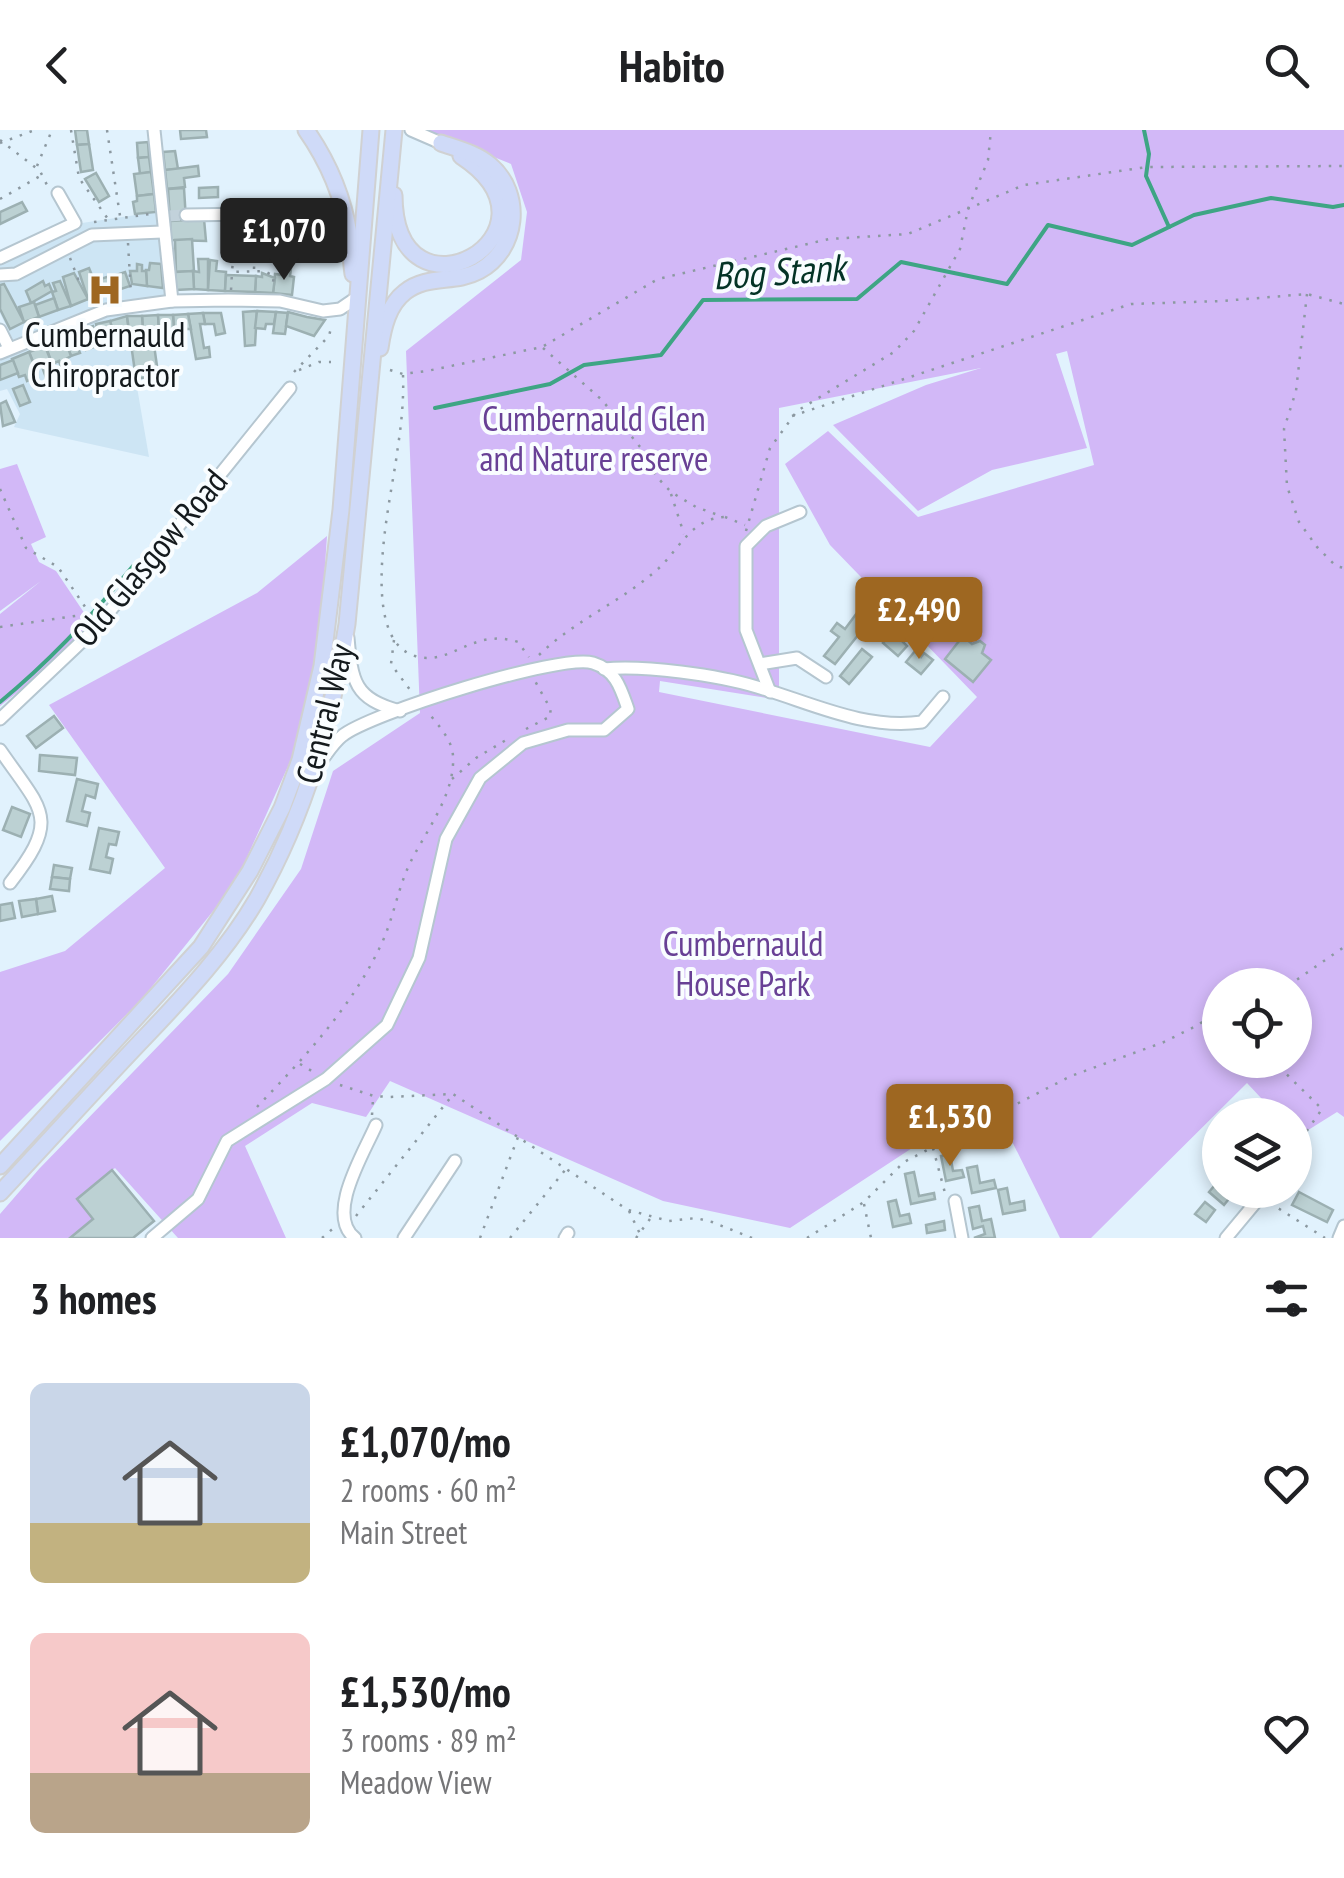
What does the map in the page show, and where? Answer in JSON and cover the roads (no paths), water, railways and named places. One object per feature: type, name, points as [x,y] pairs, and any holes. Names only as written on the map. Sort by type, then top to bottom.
[{"type":"main road","name":"Central Way","points":[[0,1193],[211,964],[262,888],[291,832],[317,766],[336,691],[347,624],[365,446],[368,373],[396,130]]},
{"type":"main road","points":[[307,131],[326,162],[340,197],[359,294]]},
{"type":"main road","name":"Central Way","points":[[0,1166],[201,946],[250,871],[282,808],[308,734],[324,652],[344,474],[370,138]]},
{"type":"main road","points":[[395,155],[394,202],[406,243],[431,262],[466,262],[480,254],[494,237],[497,202],[478,168],[441,143]]},
{"type":"main road","points":[[365,446],[382,336],[393,304],[416,285],[466,276],[482,269],[501,252],[510,233],[511,200],[496,170],[474,154],[441,143]]},
{"type":"street","points":[[154,130],[172,301]]},
{"type":"street","points":[[411,130],[441,143]]},
{"type":"street","points":[[0,258],[75,223],[58,193]]},
{"type":"street","points":[[186,215],[252,214]]},
{"type":"street","points":[[0,275],[16,274],[90,236],[162,232]]},
{"type":"street","points":[[0,330],[4,351],[106,310],[172,301],[280,301],[323,311],[340,309],[359,294]]},
{"type":"street","name":"Old Glasgow Road","points":[[0,719],[97,627],[290,388]]},
{"type":"street","points":[[770,692],[746,630],[746,546],[766,526],[800,512]]},
{"type":"street","points":[[347,624],[352,677],[362,693],[378,705],[402,711]]},
{"type":"street","points":[[760,664],[797,658],[826,677]]},
{"type":"street","points":[[162,1233],[198,1199],[227,1142],[326,1079],[387,1026],[419,958],[446,839],[480,778],[523,744],[568,730],[604,730],[628,710],[617,678],[592,662],[528,669],[418,704],[343,735],[317,766]]},
{"type":"street","points":[[604,669],[633,666],[754,686],[816,708],[898,725],[922,722],[943,697]]},
{"type":"street","points":[[0,750],[40,809],[43,832],[30,858],[10,883]]},
{"type":"street","points":[[355,1238],[349,1234],[344,1220],[343,1200],[376,1126]]},
{"type":"street","points":[[404,1238],[455,1162]]},
{"type":"street","points":[[955,1202],[962,1238]]},
{"type":"street","points":[[1226,1238],[1251,1208]]},
{"type":"street","points":[[1339,1238],[1344,1226]]},
{"type":"waterway","points":[[1144,130],[1149,154],[1146,176],[1169,227]]},
{"type":"waterway","name":"Bog Stank","points":[[435,408],[550,384],[584,365],[661,355],[703,300],[857,299],[901,262],[1007,284],[1048,225],[1132,245],[1194,215],[1271,198],[1333,207],[1344,205]]},
{"type":"waterway","name":"Bog Stank","points":[[0,702],[70,637],[133,566]]},
{"type":"tunnel","points":[[169,216],[186,215]]},
{"type":"place","name":"Cumbernauld Chiropractor","points":[[105,290]]},
{"type":"park label","name":"Cumbernauld Glen and Nature reserve","points":[[594,439]]},
{"type":"park label","name":"Cumbernauld House Park","points":[[743,964]]}]
